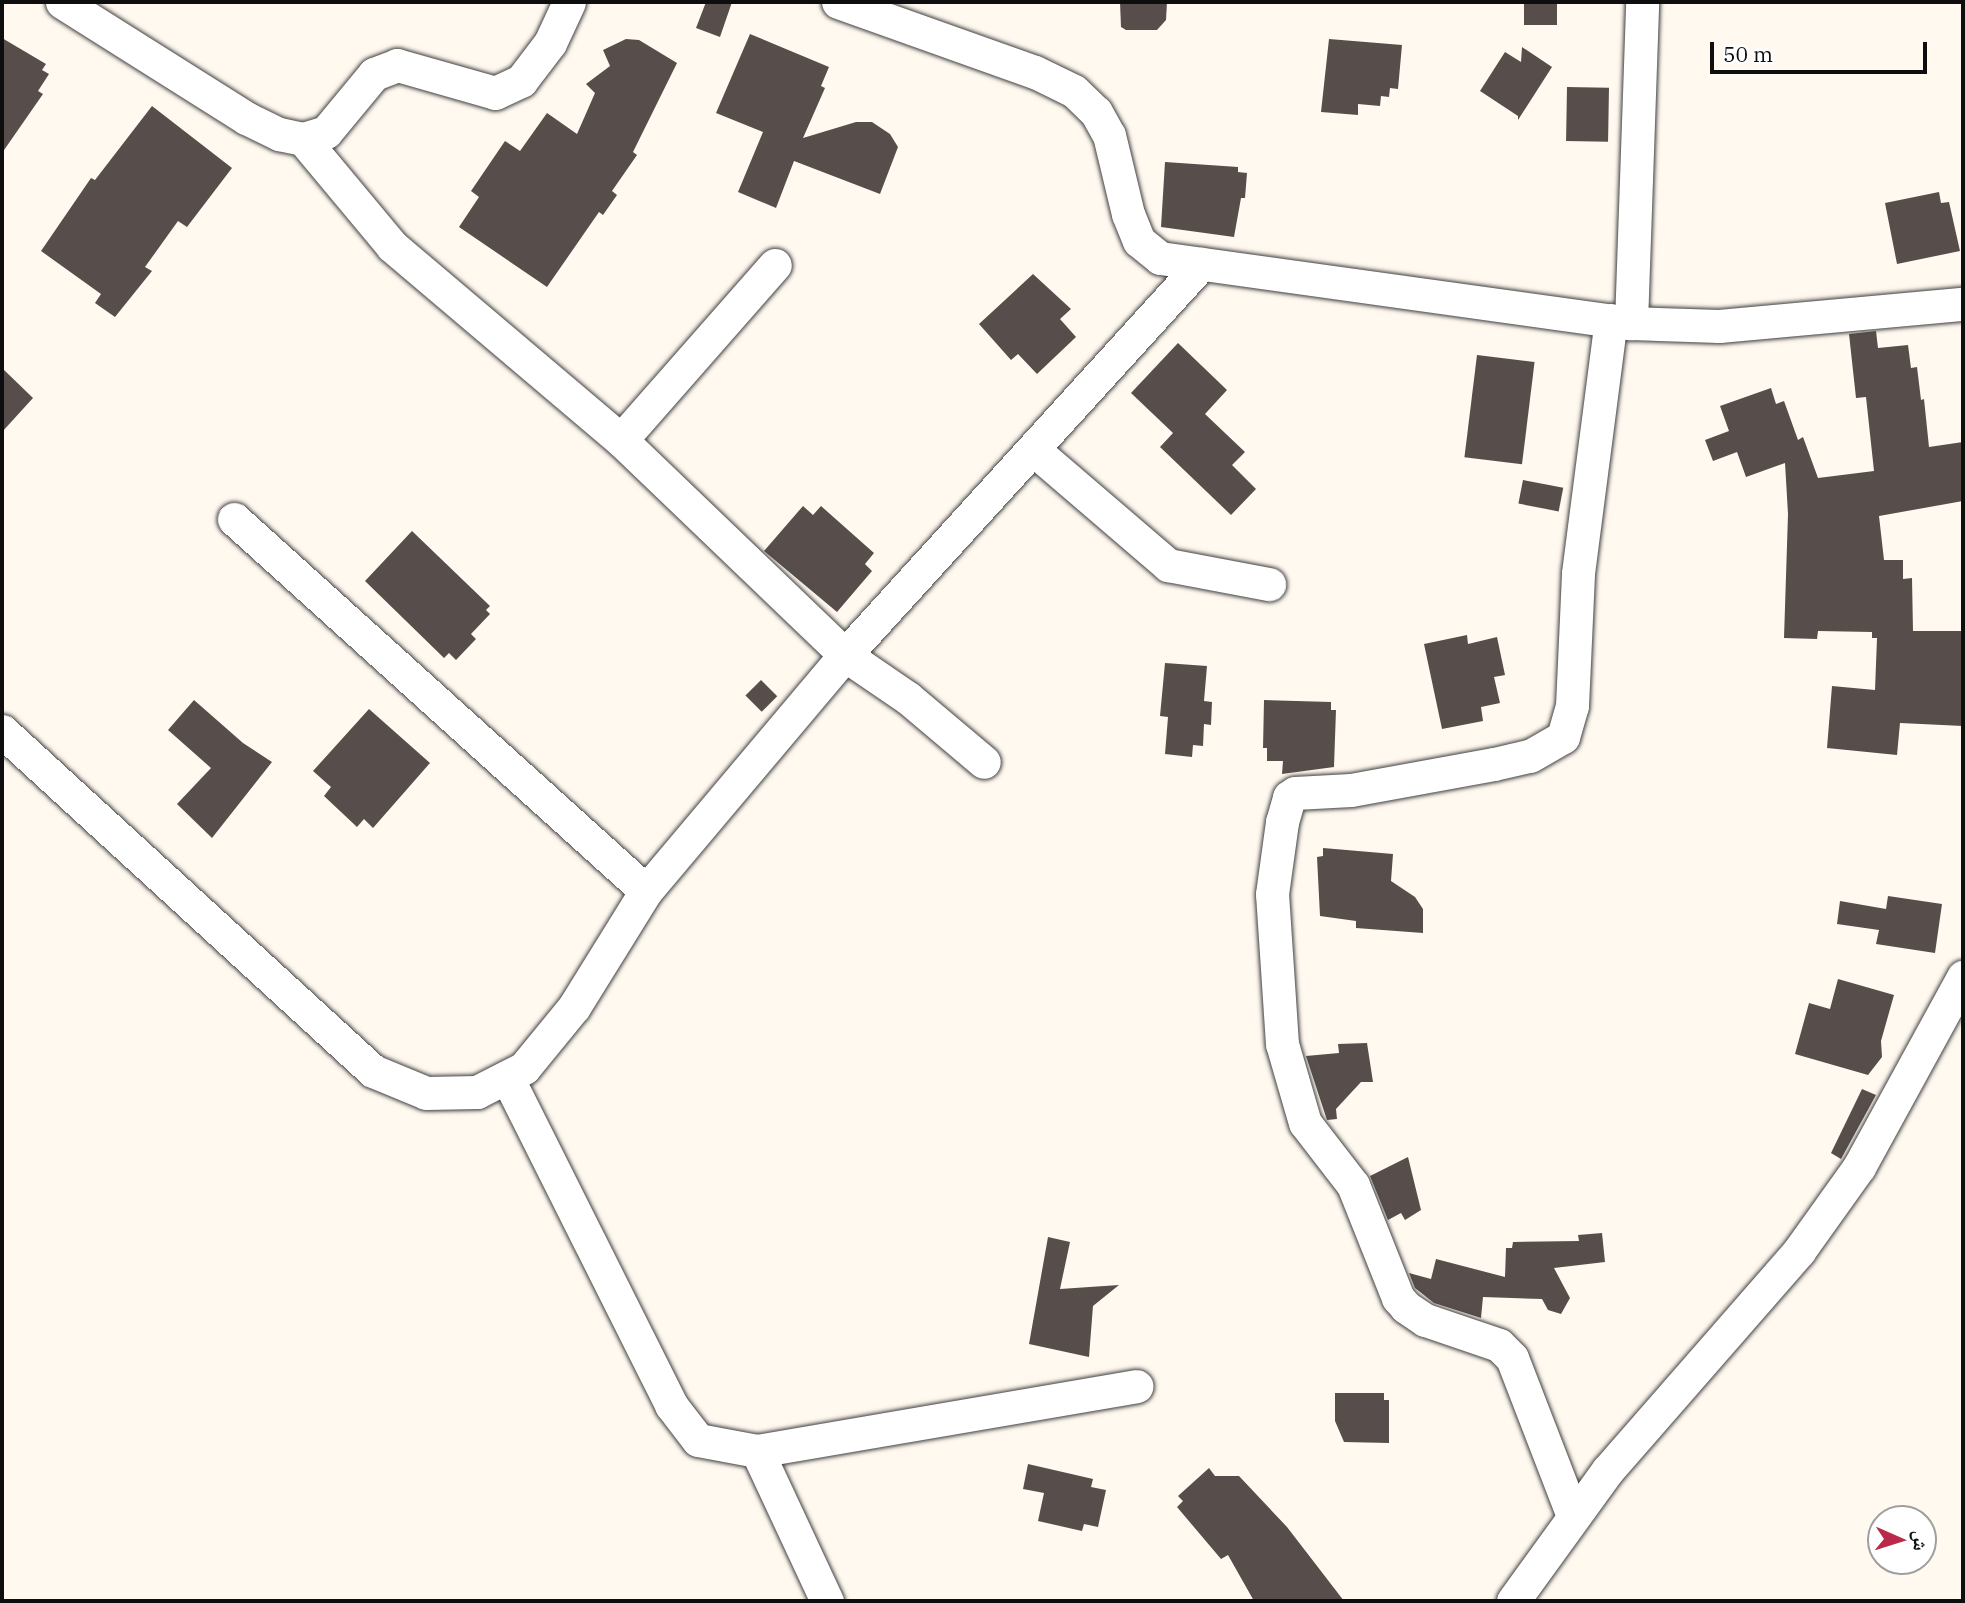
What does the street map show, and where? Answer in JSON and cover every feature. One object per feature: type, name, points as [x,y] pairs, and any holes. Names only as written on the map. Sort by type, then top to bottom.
[{"type":"street","points":[[62,2],[246,118],[279,134],[303,139],[326,132],[374,74],[397,65],[495,93],[521,81],[550,43],[569,2]]},
{"type":"street","points":[[838,2],[1035,72],[1074,91],[1097,112],[1109,135],[1117,175],[1139,241],[1160,258],[1621,321],[1719,326],[1963,304]]},
{"type":"street","points":[[1573,1516],[1512,1358],[1482,1337],[1425,1320],[1398,1298],[1353,1185],[1305,1123],[1282,1044],[1272,894],[1282,821],[1289,797],[1295,793],[1351,790],[1494,764],[1530,756],[1563,737],[1572,706],[1578,573],[1621,321],[1642,2]]},
{"type":"street","points":[[303,139],[392,246],[621,440],[845,655],[908,698],[984,762]]},
{"type":"street","points":[[2,731],[373,1071],[426,1093],[477,1091],[524,1068],[573,1007],[646,891],[845,655],[1034,450],[1200,264]]},
{"type":"street","points":[[621,440],[775,265]]},
{"type":"street","points":[[1034,450],[1168,565],[1269,584]]},
{"type":"street","points":[[234,519],[646,891]]},
{"type":"street","points":[[1513,1601],[1573,1516],[1799,1251],[1858,1167],[1963,977]]},
{"type":"street","points":[[507,1077],[671,1405],[698,1440],[757,1451],[1136,1386]]},
{"type":"street","points":[[757,1451],[827,1601]]},
{"type":"building","points":[[706,2],[732,2],[720,37],[696,28]]},
{"type":"building","points":[[1120,2],[1167,2],[1166,20],[1157,30],[1126,30],[1121,27]]},
{"type":"building","points":[[1524,2],[1557,2],[1557,25],[1524,25]]},
{"type":"building","points":[[750,34],[829,67],[821,86],[825,88],[803,138],[856,122],[872,122],[890,134],[898,147],[880,194],[794,161],[776,208],[738,192],[763,132],[716,113]]},
{"type":"building","points":[[2,38],[46,64],[42,70],[49,74],[38,91],[43,94],[2,153]]},
{"type":"building","points":[[626,39],[639,40],[677,63],[633,152],[637,155],[612,191],[617,195],[603,215],[599,212],[547,287],[459,227],[479,197],[471,191],[505,141],[520,151],[547,113],[577,134],[595,93],[586,84],[610,66],[603,50]]},
{"type":"building","points":[[1329,39],[1402,45],[1398,89],[1390,88],[1389,97],[1381,96],[1380,106],[1358,104],[1358,115],[1321,112]]},
{"type":"building","points":[[1522,47],[1552,67],[1518,120],[1518,116],[1480,91],[1505,52],[1521,62]]},
{"type":"building","points":[[1567,87],[1609,88],[1608,142],[1566,141]]},
{"type":"building","points":[[152,106],[232,168],[187,227],[178,221],[145,267],[152,271],[115,317],[95,303],[101,294],[41,251],[91,178],[95,180]]},
{"type":"building","points":[[1165,162],[1238,167],[1238,172],[1247,173],[1245,198],[1241,198],[1234,237],[1161,227]]},
{"type":"building","points":[[1939,192],[1941,203],[1949,202],[1960,251],[1897,264],[1885,203]]},
{"type":"building","points":[[1033,274],[1071,309],[1060,319],[1076,337],[1037,374],[1018,354],[1011,360],[979,324]]},
{"type":"building","points":[[1876,331],[1878,348],[1908,345],[1911,368],[1917,367],[1921,400],[1924,399],[1929,447],[1963,442],[1963,501],[1879,516],[1884,560],[1903,560],[1903,579],[1912,578],[1913,631],[1963,631],[1963,726],[1900,723],[1897,755],[1827,748],[1832,686],[1875,690],[1877,638],[1872,638],[1872,632],[1818,631],[1817,639],[1784,638],[1788,514],[1785,463],[1746,477],[1737,452],[1713,461],[1705,440],[1729,431],[1720,406],[1771,388],[1776,404],[1784,401],[1798,440],[1803,437],[1818,478],[1874,471],[1866,397],[1856,398],[1849,334]]},
{"type":"building","points":[[1178,343],[1227,390],[1205,414],[1245,452],[1232,465],[1256,489],[1231,515],[1160,447],[1173,433],[1131,393]]},
{"type":"building","points":[[1477,355],[1535,362],[1522,464],[1464,457]]},
{"type":"building","points":[[2,368],[33,398],[2,432]]},
{"type":"building","points":[[1523,480],[1563,488],[1559,511],[1518,504]]},
{"type":"building","points":[[803,506],[813,515],[821,506],[874,553],[865,564],[872,571],[837,612],[764,551]]},
{"type":"building","points":[[412,531],[490,606],[486,610],[490,614],[471,634],[476,639],[456,660],[449,653],[444,658],[365,581]]},
{"type":"building","points":[[1467,635],[1468,644],[1497,637],[1505,675],[1494,677],[1500,703],[1481,707],[1483,721],[1442,729],[1424,644]]},
{"type":"building","points":[[1165,663],[1207,666],[1204,701],[1212,702],[1211,725],[1204,724],[1203,746],[1193,745],[1192,757],[1165,754],[1168,717],[1160,716]]},
{"type":"building","points":[[761,680],[777,696],[762,712],[745,696]]},
{"type":"building","points":[[194,700],[243,743],[272,762],[212,838],[177,804],[211,768],[168,730]]},
{"type":"building","points":[[1264,700],[1331,702],[1331,710],[1336,710],[1334,767],[1282,774],[1283,761],[1267,761],[1267,748],[1263,748]]},
{"type":"building","points":[[369,709],[430,763],[373,828],[364,819],[357,827],[324,796],[331,787],[313,771]]},
{"type":"building","points":[[1323,848],[1393,854],[1391,881],[1415,897],[1423,909],[1423,933],[1356,928],[1356,921],[1320,916],[1317,857],[1323,856]]},
{"type":"building","points":[[1888,896],[1942,904],[1935,953],[1876,944],[1879,930],[1837,924],[1840,901],[1886,909]]},
{"type":"building","points":[[1838,979],[1894,995],[1881,1041],[1882,1057],[1868,1075],[1795,1054],[1809,1003],[1830,1009]]},
{"type":"building","points":[[1367,1043],[1373,1082],[1361,1082],[1336,1109],[1337,1119],[1327,1120],[1306,1056],[1339,1053],[1338,1044]]},
{"type":"building","points":[[1862,1089],[1876,1095],[1841,1159],[1831,1153]]},
{"type":"building","points":[[1408,1157],[1421,1210],[1405,1220],[1401,1213],[1388,1220],[1370,1176]]},
{"type":"building","points":[[1602,1233],[1605,1262],[1554,1268],[1570,1298],[1561,1314],[1548,1310],[1542,1299],[1483,1297],[1481,1318],[1434,1303],[1415,1288],[1409,1273],[1431,1279],[1436,1259],[1505,1277],[1506,1248],[1512,1248],[1513,1242],[1579,1241],[1578,1235]]},
{"type":"building","points":[[1048,1237],[1070,1242],[1060,1289],[1119,1285],[1093,1306],[1089,1357],[1029,1344]]},
{"type":"building","points":[[1335,1393],[1384,1393],[1384,1400],[1389,1400],[1389,1443],[1344,1442],[1335,1421]]},
{"type":"building","points":[[1028,1464],[1093,1479],[1091,1487],[1106,1490],[1098,1527],[1084,1524],[1082,1531],[1038,1521],[1044,1493],[1023,1489]]},
{"type":"building","points":[[1209,1468],[1215,1476],[1239,1476],[1287,1527],[1344,1601],[1254,1601],[1228,1555],[1221,1559],[1177,1507],[1183,1501],[1178,1496]]}]
